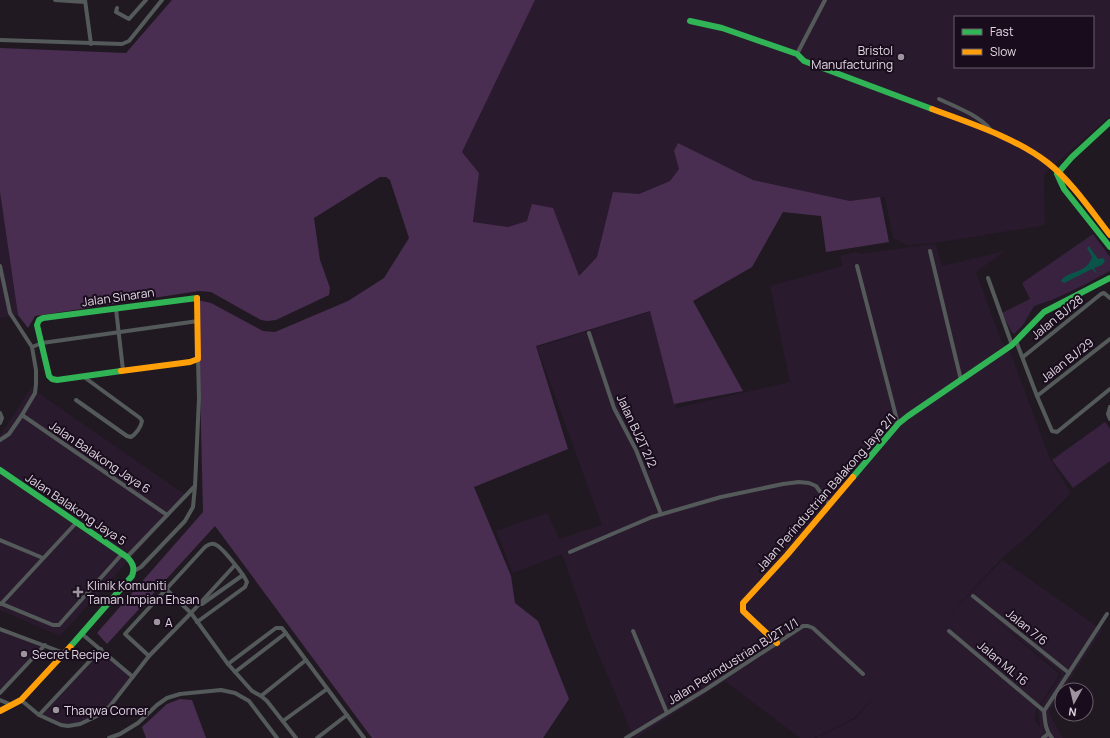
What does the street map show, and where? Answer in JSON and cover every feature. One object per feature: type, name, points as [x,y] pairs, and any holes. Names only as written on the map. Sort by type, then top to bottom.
[{"type":"street","points":[[55,0],[85,1],[91,44]]},
{"type":"street","points":[[117,8],[116,12],[129,19],[146,0]]},
{"type":"street","points":[[0,40],[115,45],[122,44],[129,41],[162,0]]},
{"type":"street","points":[[797,54],[825,0]]},
{"type":"street","points":[[690,21],[722,28],[797,54],[804,61],[991,130],[1032,152],[1049,164],[1069,185],[1110,235]]},
{"type":"street","points":[[939,98],[974,116],[991,130]]},
{"type":"street","points":[[1058,174],[1072,157],[1110,122]]},
{"type":"street","points":[[1058,174],[1064,189],[1110,247]]},
{"type":"street","points":[[930,251],[961,380]]},
{"type":"street","points":[[0,266],[10,313],[32,347],[36,370],[35,393],[9,434],[0,440]]},
{"type":"street","points":[[857,266],[898,424]]},
{"type":"street","points":[[988,278],[1014,343],[1023,357],[1052,431],[1057,432],[1110,389]]},
{"type":"street","name":"Jalan Perindustrian Balakong Jaya 2/1","points":[[778,643],[743,611],[743,603],[787,555],[898,424],[1014,343],[1044,312],[1110,278]]},
{"type":"street","name":"Jalan BJ/28","points":[[1023,357],[1101,294],[1104,293],[1110,298]]},
{"type":"street","name":"Jalan Sinaran","points":[[42,343],[38,325],[39,320],[43,318],[197,298],[198,321]]},
{"type":"street","points":[[116,309],[123,370]]},
{"type":"street","points":[[0,711],[21,700],[82,634],[132,576],[134,571],[141,567],[185,521],[193,506],[195,486],[195,454],[199,398],[198,321],[42,343],[32,347]]},
{"type":"street","name":"Jalan BJ2T 2/2","points":[[589,334],[614,408],[636,450],[661,514]]},
{"type":"street","name":"Jalan BJ/29","points":[[1037,396],[1110,340]]},
{"type":"street","points":[[42,343],[49,376],[52,379],[57,380],[198,360]]},
{"type":"street","points":[[76,400],[126,436],[130,437],[134,435],[141,425],[142,421],[140,418],[84,376]]},
{"type":"street","points":[[1110,407],[1108,414],[1110,419]]},
{"type":"street","points":[[0,413],[2,418],[0,422]]},
{"type":"street","name":"Jalan Balakong Jaya 6","points":[[22,415],[167,515]]},
{"type":"street","name":"Jalan Balakong Jaya 5","points":[[0,470],[124,556],[134,565],[134,571]]},
{"type":"street","points":[[570,552],[636,523],[661,514],[736,493],[799,482],[809,483],[816,486],[829,504]]},
{"type":"street","points":[[76,523],[0,604],[54,625],[58,625],[124,556],[195,486]]},
{"type":"street","points":[[0,540],[43,558]]},
{"type":"street","points":[[149,656],[125,634],[209,544],[214,544],[218,545],[247,582],[245,587],[197,622]]},
{"type":"street","points":[[21,700],[38,715],[61,725],[68,726],[80,724],[103,712],[149,656],[191,613],[234,565]]},
{"type":"street","points":[[195,608],[243,575]]},
{"type":"street","points":[[166,589],[191,613],[228,664],[252,691],[267,701],[296,738]]},
{"type":"street","name":"Jalan 7/6","points":[[973,596],[1069,673]]},
{"type":"street","points":[[1052,738],[1048,734],[1044,711],[1107,614]]},
{"type":"street","name":"Jalan Perindustrian BJ2T 1/1","points":[[626,738],[705,690],[803,626],[813,628],[863,674]]},
{"type":"street","points":[[228,664],[276,628],[282,628],[364,738]]},
{"type":"street","points":[[0,629],[64,653]]},
{"type":"street","points":[[633,631],[667,713]]},
{"type":"street","name":"Jalan ML 16","points":[[950,631],[1044,711]]},
{"type":"street","points":[[235,672],[286,633]]},
{"type":"street","points":[[82,634],[133,677]]},
{"type":"street","points":[[0,693],[45,645]]},
{"type":"street","points":[[38,715],[101,649]]},
{"type":"street","points":[[261,696],[306,660]]},
{"type":"street","points":[[283,721],[327,689]]},
{"type":"street","points":[[109,738],[121,736],[167,698],[180,694],[222,690],[235,693],[249,701],[277,738]]},
{"type":"street","points":[[0,700],[12,706]]},
{"type":"street","points":[[317,738],[347,716]]},
{"type":"street","points":[[1043,738],[1048,734]]},
{"type":"shaded area","points":[[172,0],[535,0],[462,152],[479,173],[473,222],[508,227],[527,221],[532,204],[553,208],[579,276],[597,257],[613,192],[639,194],[670,181],[679,169],[674,151],[678,143],[753,180],[850,201],[880,197],[889,242],[826,252],[821,216],[783,212],[752,267],[693,301],[743,391],[674,404],[650,311],[536,346],[568,449],[474,487],[511,576],[515,603],[538,621],[569,699],[543,738],[372,738],[215,526],[107,644],[97,633],[203,512],[198,300],[211,303],[263,331],[275,332],[348,301],[384,278],[409,238],[390,180],[386,177],[380,177],[314,218],[320,260],[330,288],[329,295],[276,320],[261,320],[211,292],[199,291],[35,316],[28,328],[18,315],[0,192],[0,48],[126,53]]},
{"type":"shaded area","points":[[535,0],[1110,0],[1110,116],[1044,174],[1045,225],[935,243],[907,245],[893,238],[885,197],[850,201],[753,180],[678,143],[674,151],[679,169],[670,181],[639,194],[613,193],[597,257],[579,276],[528,221],[508,227],[473,222],[479,173],[462,152]]},
{"type":"shaded area","points":[[0,192],[18,315],[0,318]]},
{"type":"shaded area","points":[[1093,234],[1110,257],[1110,271],[1054,299],[1034,306],[1023,325],[1014,334],[1002,313],[1030,299],[1022,283]]},
{"type":"shaded area","points":[[931,244],[936,245],[942,266],[1005,251],[976,272],[1001,340],[1011,354],[1050,459],[1071,493],[1028,536],[1002,558],[936,629],[1002,560],[1102,630],[1068,682],[1057,682],[1061,676],[1061,672],[988,614],[1059,674],[1036,710],[1035,720],[1040,727],[1038,710],[1054,686],[1054,703],[1049,711],[1063,738],[816,738],[855,719],[878,693],[854,718],[814,738],[800,738],[725,681],[634,738],[592,639],[562,554],[513,573],[496,531],[547,513],[559,539],[602,525],[537,347],[652,311],[676,408],[790,382],[770,286],[843,266],[840,256],[855,252],[862,254]]},
{"type":"shaded area","points":[[1090,246],[1098,259],[1103,258],[1105,261],[1102,265],[1094,268],[1097,274],[1092,269],[1064,283],[1061,281],[1068,275],[1082,269],[1090,262],[1092,257],[1087,248]]},
{"type":"shaded area","points":[[31,388],[187,496],[60,636],[0,610],[0,436]]},
{"type":"shaded area","points":[[1105,422],[1110,429],[1110,461],[1073,488],[1052,460]]},
{"type":"shaded area","points":[[2,631],[42,646],[0,691],[0,632]]},
{"type":"shaded area","points":[[101,652],[131,677],[108,705],[96,715],[80,722],[68,724],[60,723],[42,714]]},
{"type":"shaded area","points":[[180,699],[192,700],[206,738],[146,738],[142,727],[167,704]]},
{"type":"traffic: fast","points":[[690,21],[722,28],[797,54],[804,61],[932,109]]},
{"type":"traffic: fast","points":[[1057,174],[1072,157],[1110,122]]},
{"type":"traffic: fast","points":[[1058,176],[1064,189],[1110,247]]},
{"type":"traffic: fast","points":[[853,477],[898,424],[908,416],[1012,345],[1044,312],[1110,278]]},
{"type":"traffic: fast","points":[[121,371],[57,380],[52,379],[49,376],[37,325],[39,320],[43,318],[197,298]]},
{"type":"traffic: fast","points":[[0,470],[131,561],[133,568],[132,576],[70,647]]},
{"type":"traffic: slow","points":[[932,109],[1007,138],[1048,163],[1057,170],[1073,188],[1110,235]]},
{"type":"traffic: slow","points":[[121,371],[190,362],[198,359],[197,298]]},
{"type":"traffic: slow","points":[[777,643],[743,611],[743,603],[787,555],[853,477]]},
{"type":"traffic: slow","points":[[0,711],[21,700],[70,647]]},
{"type":"place","name":"Bristol Manufacturing","points":[[901,57]]},
{"type":"place","name":"Klinik Komuniti Taman Impian Ehsan","points":[[78,592]]},
{"type":"place","name":"A","points":[[157,622]]},
{"type":"place","name":"Secret Recipe","points":[[24,654]]},
{"type":"place","name":"Thaqwa Corner","points":[[56,710]]}]
